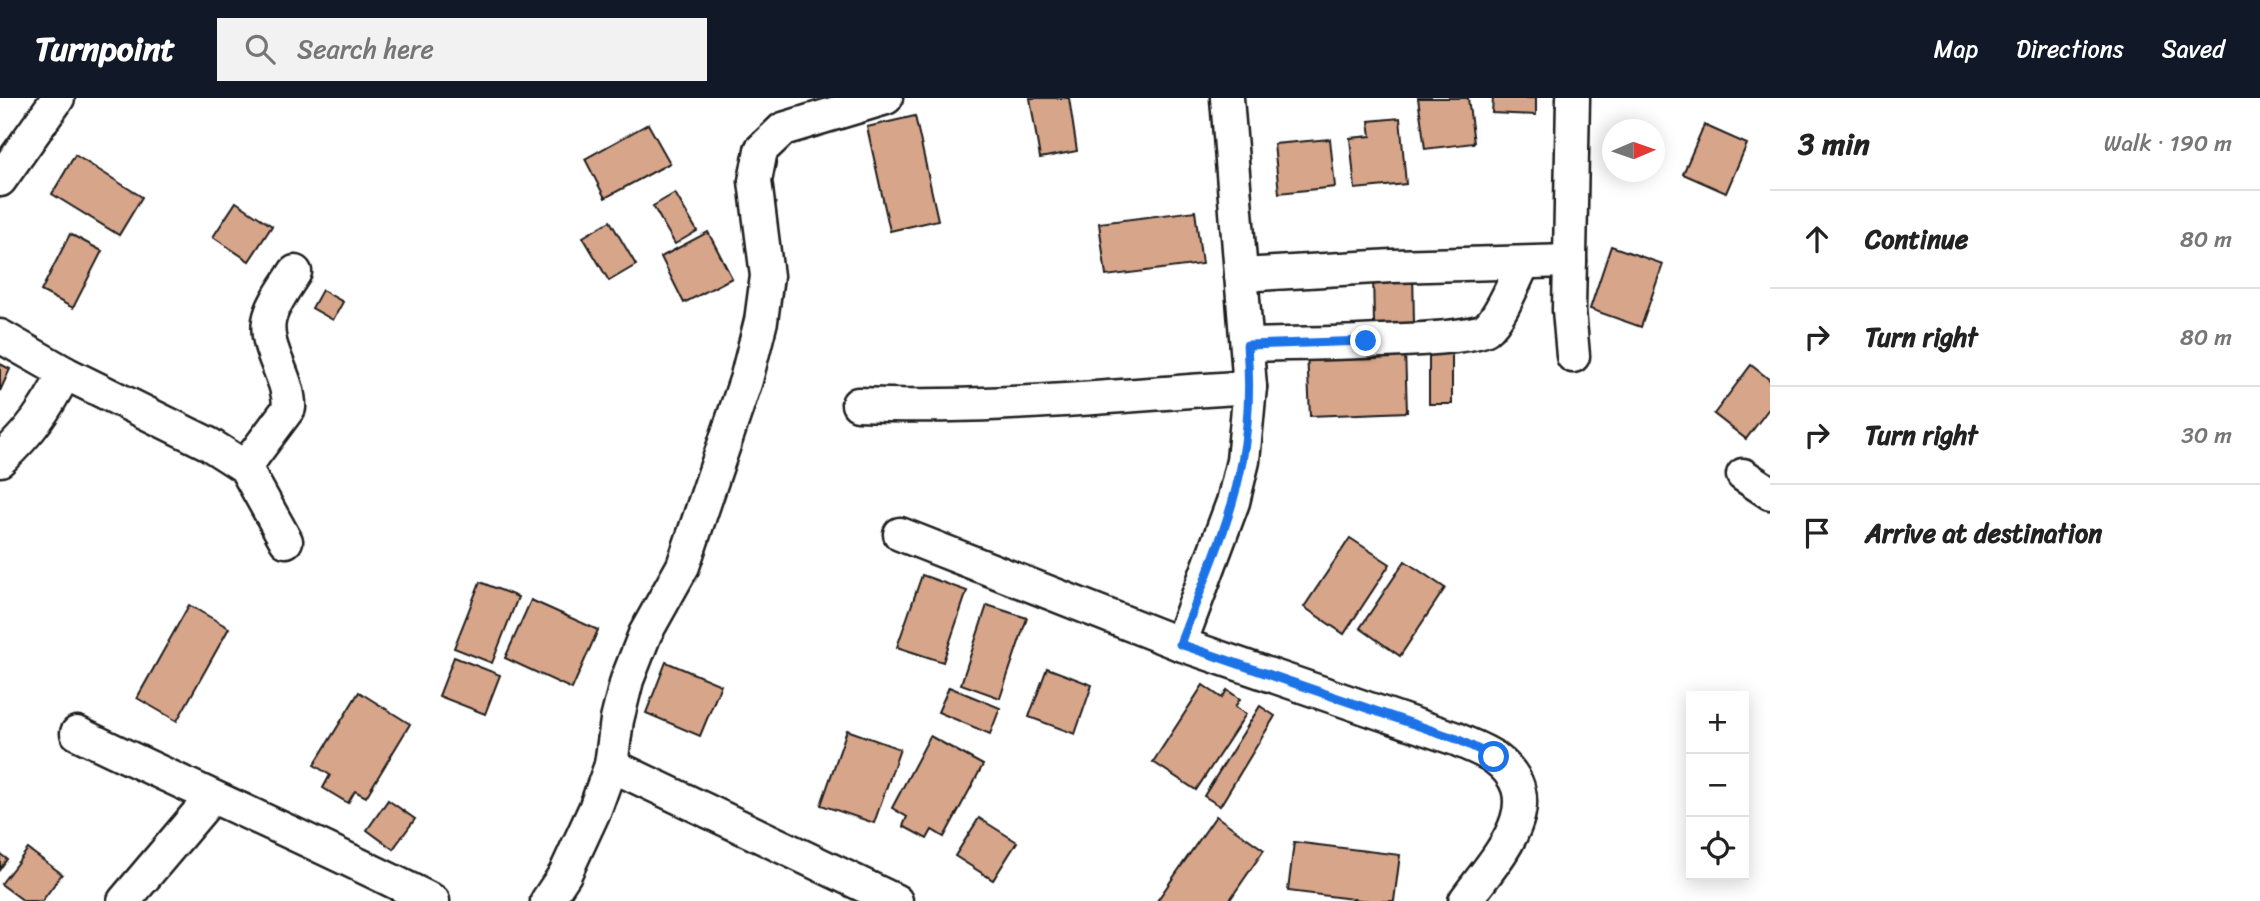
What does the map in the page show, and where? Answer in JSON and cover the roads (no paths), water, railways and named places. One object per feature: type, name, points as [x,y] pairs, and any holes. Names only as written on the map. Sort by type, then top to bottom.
[{"type":"street","points":[[0,180],[58,98]]},
{"type":"street","points":[[547,901],[565,874],[595,809],[611,765],[617,720],[627,680],[645,634],[682,566],[746,380],[761,321],[767,276],[755,181],[761,150],[783,129],[886,98]]},
{"type":"street","points":[[1180,644],[1233,502],[1243,461],[1250,387],[1227,98]]},
{"type":"street","points":[[1573,98],[1569,310],[1573,356]]},
{"type":"street","points":[[1241,275],[1392,266],[1570,261]]},
{"type":"street","points":[[1247,345],[1481,333],[1494,320],[1523,264]]},
{"type":"street","points":[[245,467],[289,408],[290,396],[269,336],[269,322],[274,307],[295,272]]},
{"type":"street","points":[[0,336],[65,373],[209,444],[245,467],[286,541]]},
{"type":"street","points":[[0,460],[26,436],[48,405],[65,373]]},
{"type":"street","points":[[858,404],[994,405],[1250,387]]},
{"type":"street","points":[[1743,475],[1770,493]]},
{"type":"street","points":[[900,534],[1180,644],[1457,739],[1494,757],[1517,785],[1521,808],[1513,834],[1465,901]]},
{"type":"street","points":[[77,733],[433,901]]},
{"type":"street","points":[[611,765],[896,901]]},
{"type":"street","points":[[124,901],[211,798]]}]
